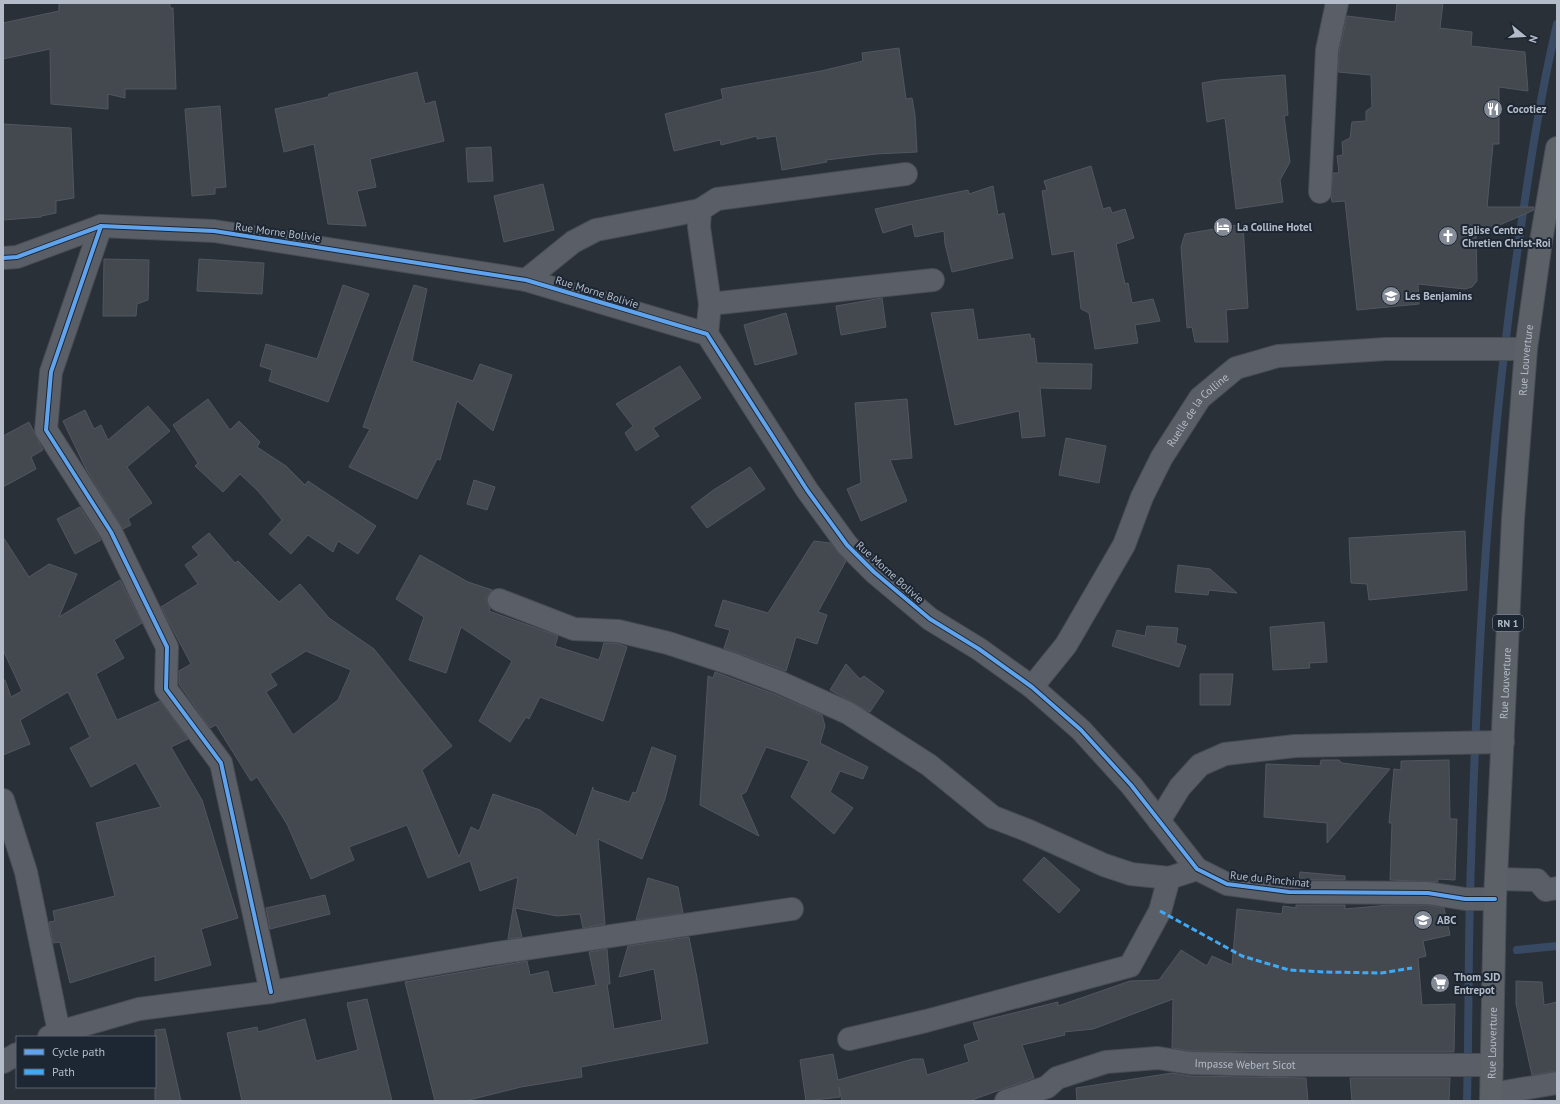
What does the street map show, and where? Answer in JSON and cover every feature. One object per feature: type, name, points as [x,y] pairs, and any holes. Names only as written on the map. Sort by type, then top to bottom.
[{"type":"main road","name":"Rue Louverture","points":[[1492,1097],[1475,1065],[1482,894],[1484,742],[1513,519],[1511,350],[1541,241],[1557,148]]},
{"type":"street","points":[[1320,192],[1327,50],[1337,3]]},
{"type":"street","points":[[526,280],[573,242],[596,230],[700,210],[717,199],[906,174]]},
{"type":"street","points":[[700,210],[699,227],[710,304],[707,334]]},
{"type":"street","points":[[101,226],[51,372],[46,430],[111,532],[167,647],[166,689],[221,763],[270,992]]},
{"type":"street","name":"Rue Morne Bolivie","points":[[3,258],[17,257],[101,226],[214,231],[526,280],[707,334],[807,490],[847,545],[874,572],[930,619],[979,649],[1032,687]]},
{"type":"street","points":[[710,304],[933,280]]},
{"type":"street","name":"Ruelle de la Colline","points":[[1032,687],[1066,645],[1124,545],[1142,497],[1166,450],[1200,398],[1236,368],[1278,356],[1386,349],[1511,350]]},
{"type":"street","points":[[499,600],[574,629],[618,631],[668,643],[732,664],[848,712],[929,765],[993,817],[1029,831],[1104,865],[1131,874],[1169,878],[1197,869]]},
{"type":"street","name":"Rue du Pinchinat","points":[[1032,687],[1081,730],[1131,785],[1197,869],[1226,884],[1289,892],[1428,892],[1482,894],[1537,880],[1546,890],[1557,888]]},
{"type":"street","points":[[1159,821],[1180,788],[1200,765],[1225,754],[1295,746],[1484,742]]},
{"type":"street","points":[[3,800],[26,872],[54,1034],[139,1009],[270,992],[506,951],[792,909]]},
{"type":"street","points":[[849,1039],[926,1022],[1130,966],[1160,911],[1169,878]]},
{"type":"street","points":[[3,1062],[16,1055]]},
{"type":"street","name":"Impasse Webert Sicot","points":[[1006,1101],[1047,1087],[1057,1078],[1106,1062],[1158,1058],[1190,1063],[1268,1065],[1475,1065]]},
{"type":"street","points":[[1492,1097],[1557,1083]]},
{"type":"building","points":[[59,3],[170,3],[170,8],[173,8],[176,89],[125,89],[125,98],[108,94],[108,109],[51,104],[50,49],[3,59],[3,23],[59,11]]},
{"type":"building","points":[[1397,3],[1443,3],[1440,28],[1472,32],[1471,46],[1525,52],[1528,91],[1499,87],[1499,144],[1493,144],[1487,207],[1534,207],[1534,210],[1495,227],[1494,233],[1476,234],[1477,281],[1472,287],[1465,289],[1418,284],[1419,304],[1357,310],[1345,201],[1332,202],[1331,196],[1333,173],[1339,173],[1337,156],[1343,155],[1342,142],[1350,138],[1352,122],[1366,121],[1366,111],[1372,107],[1371,75],[1338,72],[1339,52],[1347,16],[1395,22]]},
{"type":"building","points":[[899,48],[906,99],[912,98],[915,115],[917,152],[876,154],[826,160],[827,162],[782,170],[776,136],[757,139],[757,136],[721,145],[720,140],[674,151],[665,114],[723,99],[721,89],[821,71],[863,61],[862,53]]},
{"type":"building","points":[[417,72],[425,104],[435,101],[444,141],[370,159],[376,187],[357,191],[366,226],[328,224],[314,144],[284,152],[275,109],[328,97],[329,94]]},
{"type":"building","points":[[1285,75],[1288,115],[1284,116],[1290,162],[1280,180],[1283,202],[1236,209],[1225,118],[1207,122],[1202,83],[1218,80]]},
{"type":"building","points":[[220,106],[226,187],[215,188],[215,194],[192,196],[185,109]]},
{"type":"building","points":[[3,124],[71,128],[74,198],[56,201],[56,213],[41,217],[3,220]]},
{"type":"building","points":[[491,147],[493,181],[468,182],[466,148]]},
{"type":"building","points":[[1091,166],[1103,209],[1110,207],[1112,213],[1125,209],[1134,238],[1116,244],[1125,284],[1128,283],[1132,303],[1153,299],[1160,321],[1135,325],[1138,343],[1095,349],[1089,313],[1081,309],[1074,251],[1052,255],[1042,191],[1047,190],[1044,181]]},
{"type":"building","points":[[543,184],[554,230],[504,242],[494,196]]},
{"type":"building","points":[[993,186],[998,215],[1004,213],[1013,258],[952,272],[945,244],[944,231],[915,237],[912,224],[883,233],[875,209],[968,190],[969,194]]},
{"type":"building","points":[[1243,224],[1248,308],[1226,310],[1228,342],[1195,342],[1192,327],[1187,328],[1181,247],[1185,234]]},
{"type":"building","points":[[104,259],[149,260],[148,300],[137,304],[136,316],[103,316]]},
{"type":"building","points":[[199,259],[264,263],[262,294],[197,291]]},
{"type":"building","points":[[343,285],[369,294],[328,402],[269,381],[272,370],[260,366],[266,344],[317,359]]},
{"type":"building","points":[[414,285],[427,289],[412,361],[473,381],[480,364],[512,375],[493,431],[457,401],[440,460],[437,459],[417,499],[349,467],[370,429],[363,427]]},
{"type":"building","points":[[882,298],[886,327],[841,335],[836,306]]},
{"type":"building","points":[[973,309],[978,340],[1030,334],[1031,339],[1034,338],[1037,363],[1092,364],[1091,389],[1040,388],[1045,436],[1022,438],[1019,411],[955,425],[931,313]]},
{"type":"building","points":[[786,313],[797,354],[755,365],[744,325]]},
{"type":"building","points":[[680,366],[701,398],[653,428],[659,436],[636,451],[625,433],[633,426],[616,404]]},
{"type":"building","points":[[208,399],[230,430],[239,421],[260,442],[257,447],[286,466],[305,485],[308,481],[376,526],[358,554],[338,541],[333,552],[308,535],[291,554],[269,534],[282,520],[258,491],[240,474],[223,492],[195,466],[198,463],[173,425]]},
{"type":"building","points":[[907,399],[912,458],[890,460],[907,501],[861,521],[847,489],[861,483],[855,403]]},
{"type":"building","points":[[148,406],[170,431],[127,467],[152,503],[128,519],[131,525],[123,529],[86,469],[63,421],[85,410],[94,429],[101,425],[108,440]]},
{"type":"building","points":[[29,422],[43,450],[31,457],[36,469],[3,487],[3,436]]},
{"type":"building","points":[[1066,438],[1106,446],[1099,483],[1059,475]]},
{"type":"building","points":[[750,467],[765,489],[707,528],[691,507],[712,491]]},
{"type":"building","points":[[474,480],[495,487],[487,510],[467,504]]},
{"type":"building","points":[[80,507],[101,540],[75,554],[57,519]]},
{"type":"building","points":[[1465,531],[1467,590],[1369,600],[1367,584],[1351,583],[1349,538]]},
{"type":"building","points":[[209,533],[235,563],[238,561],[279,602],[300,584],[329,618],[374,649],[452,746],[422,770],[459,857],[471,827],[479,831],[493,794],[540,810],[576,836],[593,787],[593,790],[629,802],[633,792],[636,793],[652,747],[676,756],[665,799],[642,859],[598,839],[605,924],[583,928],[580,914],[557,916],[515,908],[522,937],[508,939],[518,877],[480,891],[470,861],[428,878],[407,825],[349,847],[354,860],[311,879],[287,824],[257,777],[251,781],[216,725],[210,728],[179,684],[179,671],[191,664],[161,607],[198,584],[185,565],[199,555],[192,547]],"holes":[[[306,651],[351,670],[338,700],[293,735],[266,692],[277,685],[270,674]]]},
{"type":"building","points":[[3,537],[29,577],[49,564],[77,574],[59,617],[120,580],[142,623],[114,640],[124,658],[96,674],[117,720],[160,701],[188,739],[171,747],[202,800],[238,918],[201,929],[211,965],[155,981],[155,956],[70,983],[60,942],[53,943],[49,922],[55,921],[53,911],[115,896],[96,823],[161,807],[136,763],[91,787],[70,748],[90,737],[68,692],[20,720],[30,744],[3,755],[3,680],[5,680],[11,697],[22,691],[3,650]]},
{"type":"building","points":[[814,541],[830,543],[846,561],[818,612],[827,615],[817,644],[796,637],[786,671],[724,648],[730,630],[715,626],[723,600],[768,613]]},
{"type":"building","points":[[420,555],[468,582],[492,590],[487,596],[487,602],[490,609],[489,611],[558,636],[555,646],[599,660],[604,643],[615,643],[627,647],[603,721],[540,697],[529,719],[526,717],[510,742],[479,721],[512,661],[461,627],[446,673],[409,660],[424,617],[396,599]]},
{"type":"building","points":[[1178,565],[1210,569],[1237,593],[1209,590],[1208,595],[1175,592]]},
{"type":"building","points":[[1324,622],[1327,662],[1309,663],[1310,668],[1273,670],[1270,627]]},
{"type":"building","points":[[1147,626],[1178,628],[1176,643],[1186,646],[1179,667],[1112,646],[1117,630],[1145,636]]},
{"type":"building","points":[[846,664],[860,679],[864,676],[884,691],[870,712],[830,690]]},
{"type":"building","points":[[715,672],[774,694],[822,715],[825,726],[820,743],[868,767],[863,779],[840,771],[830,792],[853,808],[834,834],[791,797],[809,761],[766,747],[746,792],[741,795],[759,836],[700,805],[708,676],[713,678]]},
{"type":"building","points":[[1200,674],[1233,674],[1230,705],[1200,705]]},
{"type":"building","points":[[1321,760],[1339,760],[1342,763],[1390,769],[1327,843],[1327,823],[1264,817],[1266,764],[1320,766]]},
{"type":"building","points":[[1449,760],[1450,819],[1457,819],[1455,880],[1437,879],[1438,882],[1390,880],[1392,823],[1389,823],[1394,769],[1401,770],[1401,761]]},
{"type":"building","points":[[1044,857],[1080,890],[1059,913],[1023,880]]},
{"type":"building","points":[[1300,872],[1345,876],[1345,880],[1299,880]]},
{"type":"building","points":[[648,878],[678,887],[683,913],[636,920]]},
{"type":"building","points":[[325,895],[330,914],[270,929],[266,908]]},
{"type":"building","points":[[1296,905],[1345,905],[1345,909],[1389,905],[1427,905],[1444,908],[1450,935],[1423,941],[1426,956],[1418,958],[1422,1005],[1455,1004],[1454,1052],[1191,1051],[1172,1048],[1173,999],[1093,1029],[1064,1032],[1065,1035],[1022,1045],[1034,1078],[969,1101],[842,1101],[839,1087],[840,1097],[806,1101],[800,1060],[833,1054],[838,1080],[913,1059],[923,1059],[927,1075],[969,1062],[964,1045],[979,1040],[973,1023],[1058,1002],[1058,1006],[1130,981],[1159,980],[1181,950],[1207,966],[1212,956],[1232,965],[1237,909],[1282,914],[1283,906],[1296,908]]},
{"type":"building","points":[[689,937],[708,1043],[581,1067],[582,1077],[521,1087],[465,1101],[435,1101],[405,982],[527,961],[530,975],[548,971],[553,993],[596,985],[589,952],[607,949],[610,984],[607,984],[614,1029],[662,1020],[654,969],[619,977],[628,946]]},
{"type":"building","points":[[1516,981],[1542,982],[1544,1005],[1557,1002],[1557,1071],[1532,1075],[1516,1004]]},
{"type":"building","points":[[367,999],[392,1101],[242,1101],[227,1033],[257,1027],[258,1032],[305,1019],[316,1061],[358,1050],[347,1003]]},
{"type":"building","points":[[165,1029],[181,1101],[155,1101],[155,1030]]},
{"type":"building","points":[[1172,1073],[1190,1076],[1306,1078],[1308,1101],[1077,1101],[1076,1088]]},
{"type":"building","points":[[1350,1078],[1450,1078],[1449,1101],[1352,1101]]},
{"type":"waterway","points":[[1467,1101],[1469,921],[1474,786],[1485,558],[1491,482],[1498,406],[1517,254],[1539,110],[1557,24]]},
{"type":"waterway","points":[[1517,950],[1557,946]]},
{"type":"marked path","points":[[1160,911],[1242,956],[1289,970],[1381,973],[1412,968]]},
{"type":"cycle path","points":[[101,226],[51,372],[46,430],[111,532],[167,647],[166,689],[221,763],[271,992]]},
{"type":"cycle path","points":[[3,258],[17,257],[101,226],[214,231],[526,280],[707,334],[807,490],[847,545],[874,572],[930,619],[979,649],[1032,687],[1081,730],[1131,785],[1197,869],[1227,884],[1289,892],[1428,893],[1465,899],[1495,899]]},
{"type":"place","name":"Cocotiez","points":[[1493,109]]},
{"type":"place","name":"La Colline Hotel","points":[[1223,227]]},
{"type":"place","name":"Eglise Centre Chretien Christ-Roi","points":[[1448,236]]},
{"type":"place","name":"Les Benjamins","points":[[1391,296]]},
{"type":"place","name":"ABC","points":[[1423,920]]},
{"type":"place","name":"Thom SJD Entrepot","points":[[1440,983]]}]
